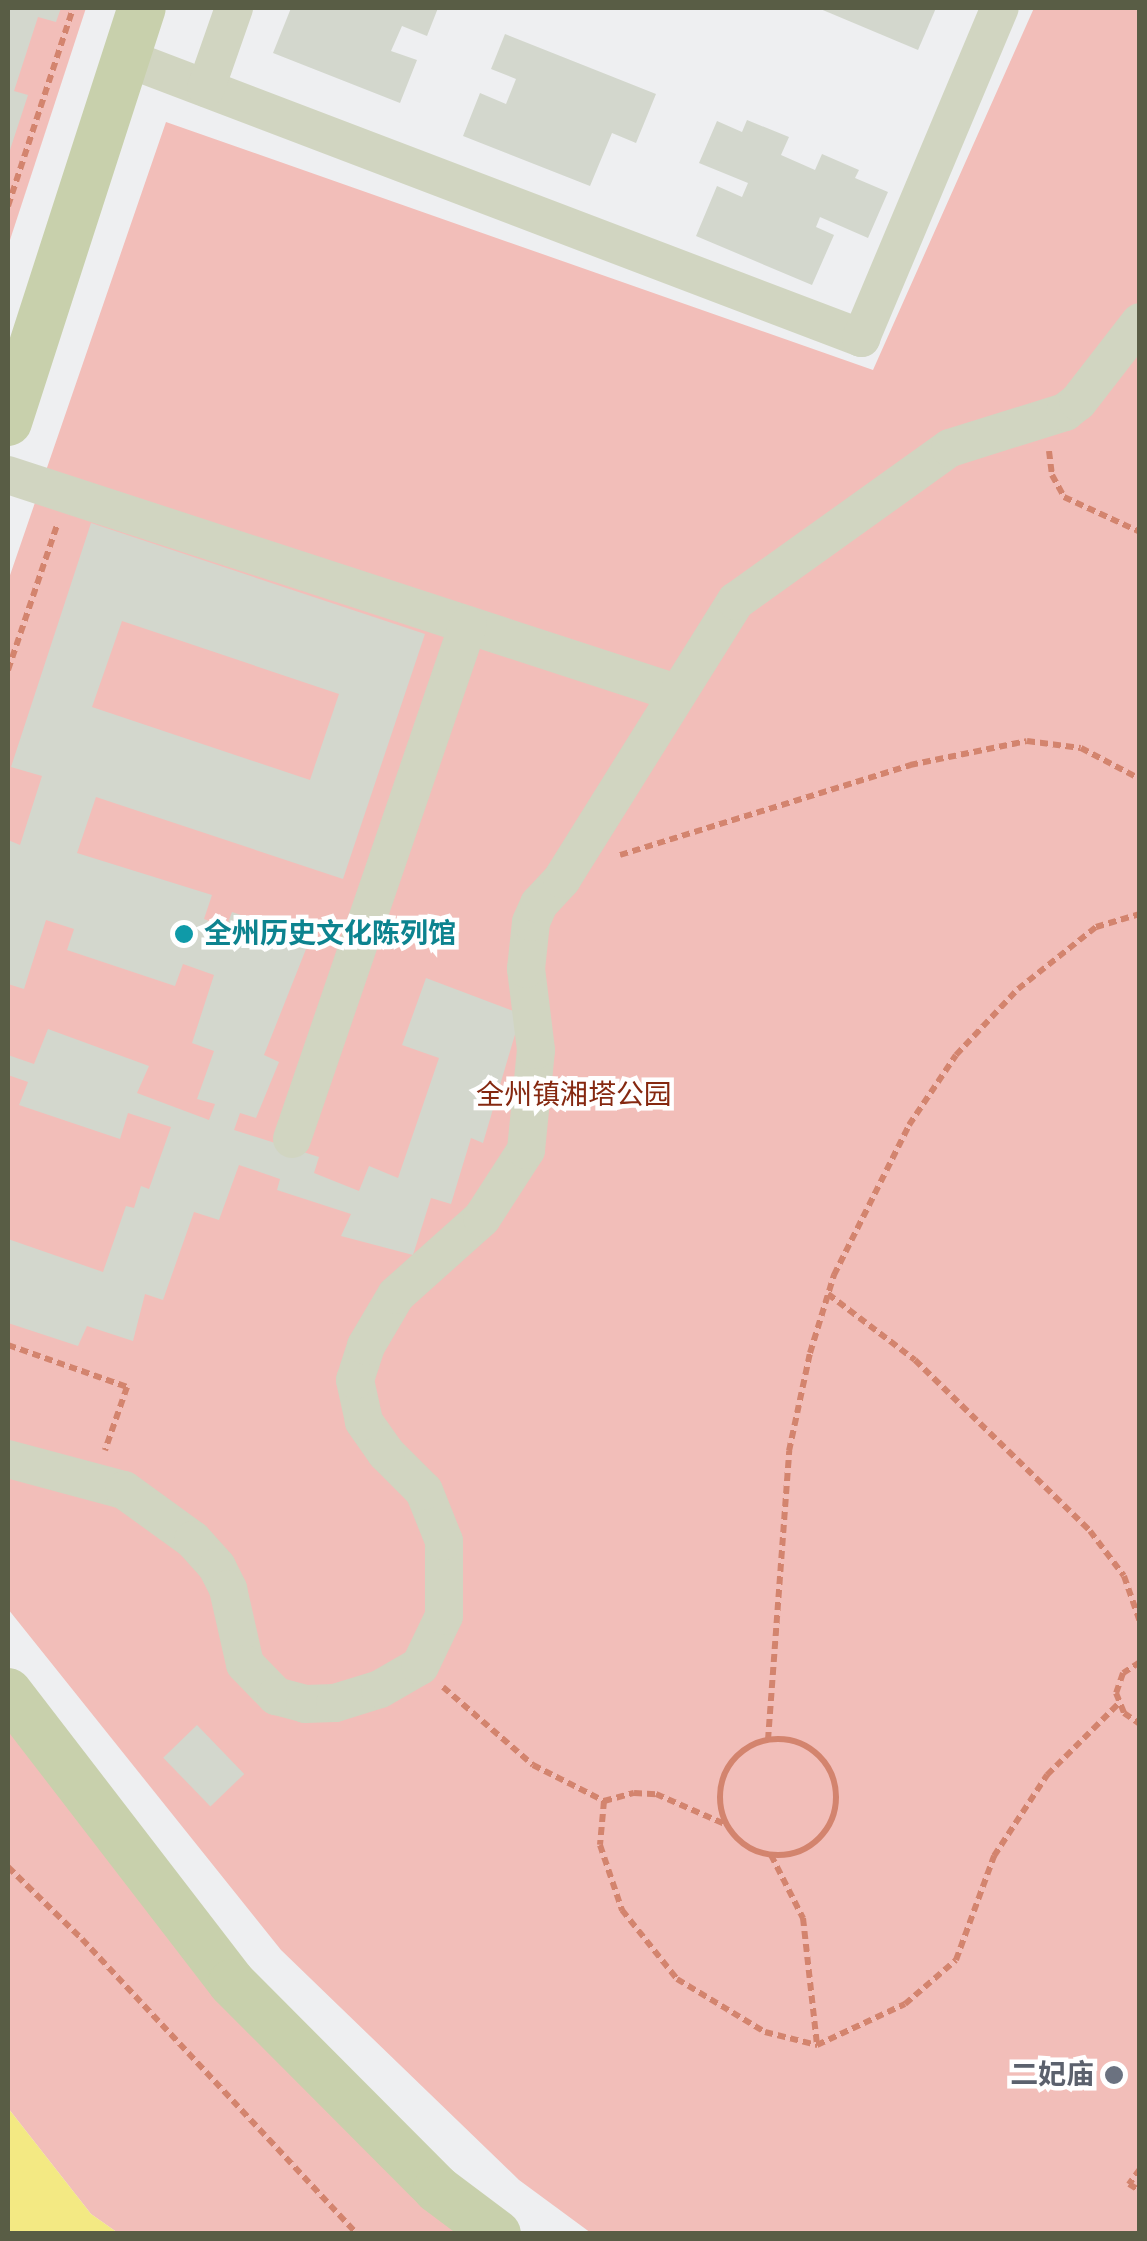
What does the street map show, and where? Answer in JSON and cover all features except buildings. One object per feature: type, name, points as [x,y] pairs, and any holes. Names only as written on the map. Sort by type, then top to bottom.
[{"type":"main road","points":[[8,422],[142,8]]},
{"type":"main road","points":[[8,1692],[232,1983],[437,2188],[497,2234]]},
{"type":"lane","points":[[206,88],[234,8]]},
{"type":"lane","points":[[126,58],[861,338],[1000,8]]},
{"type":"lane","points":[[8,1459],[124,1490],[207,1555],[228,1589],[245,1664],[276,1696],[305,1704],[335,1702],[380,1690],[420,1666],[444,1616],[444,1542],[424,1491],[386,1453],[364,1421],[355,1380],[373,1332],[396,1295],[482,1218],[526,1150],[536,1050],[526,970],[528,943],[539,904],[566,872],[736,601],[950,448],[1046,420],[1078,402],[1140,322]]},
{"type":"lane","points":[[8,476],[676,693]]},
{"type":"lane","points":[[292,1139],[468,625]]},
{"type":"path","points":[[8,206],[73,8]]},
{"type":"path","points":[[1046,420],[1052,475],[1064,497],[1140,532]]},
{"type":"path","points":[[8,670],[68,495]]},
{"type":"path","points":[[566,872],[910,765],[1028,740],[1082,748],[1140,779]]},
{"type":"path","points":[[768,1740],[789,1451],[810,1353],[828,1294],[908,1125],[956,1055],[1018,989],[1096,927],[1140,914]]},
{"type":"path","points":[[828,1294],[915,1360],[1090,1531],[1124,1576],[1140,1622]]},
{"type":"path","points":[[8,1346],[127,1386],[94,1482]]},
{"type":"path","points":[[604,1801],[600,1845],[622,1910],[678,1979],[765,2032],[818,2044],[905,2004],[956,1960],[994,1856],[1047,1775],[1118,1704],[1118,1682],[1140,1662]]},
{"type":"path","points":[[420,1666],[533,1765],[604,1801],[634,1793],[656,1794],[727,1826],[744,1845],[770,1855],[798,1852],[820,1837],[831,1822],[836,1794],[831,1775],[815,1753],[788,1740],[768,1740],[740,1752],[723,1776],[719,1795],[727,1826]]},
{"type":"path","points":[[1118,1704],[1140,1724]]},
{"type":"path","points":[[770,1855],[802,1918],[818,2044]]},
{"type":"path","points":[[8,1866],[82,1939],[357,2234]]},
{"type":"path","points":[[1140,2169],[1129,2184],[1140,2191]]},
{"type":"green space","points":[[8,8],[86,8],[8,246]]},
{"type":"green space","name":"全州镇湘塔公园","points":[[1034,8],[1139,8],[1139,2233],[591,2233],[519,2180],[281,1950],[8,1609],[8,581],[166,122],[873,370]]},
{"type":"green space","points":[[8,1692],[92,1798],[497,2233],[118,2233],[91,2214],[8,2108]]},
{"type":"shaded area","points":[[8,2108],[91,2214],[118,2233],[8,2233]]},
{"type":"place","name":"全州历史文化陈列馆","points":[[184,934]]},
{"type":"place","name":"二妃庙","points":[[1114,2075]]}]
